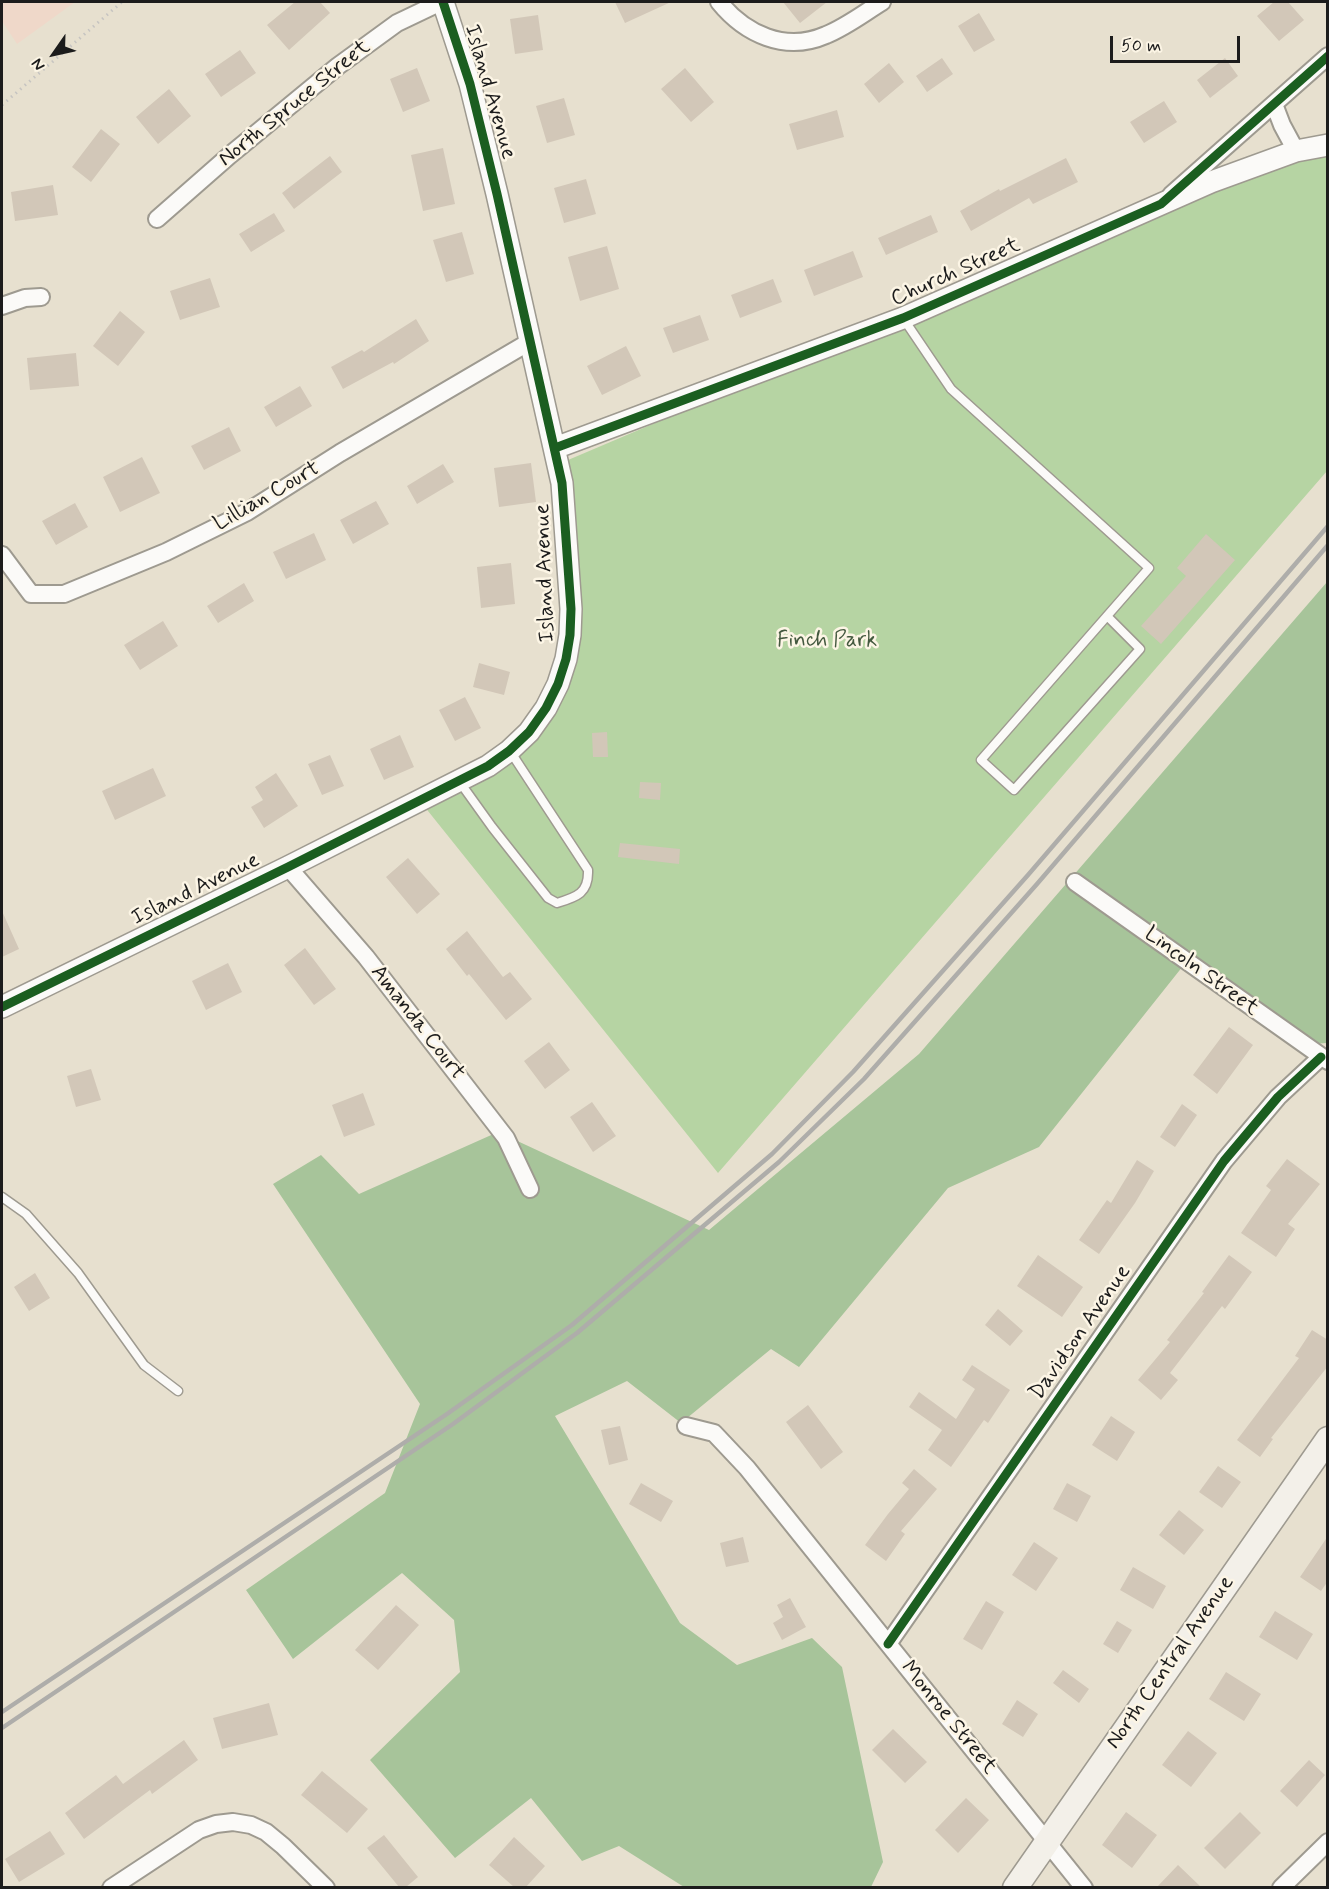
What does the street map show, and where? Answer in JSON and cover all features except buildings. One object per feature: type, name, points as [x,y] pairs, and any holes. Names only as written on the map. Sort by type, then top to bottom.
[{"type":"main road","name":"North Central Avenue","points":[[1015,1887],[1328,1439]]},
{"type":"street","name":"North Spruce Street","points":[[157,219],[338,66],[397,23],[442,2]]},
{"type":"street","name":"Island Avenue","points":[[2,1007],[488,766],[509,751],[529,732],[546,708],[558,684],[566,659],[571,609],[562,483],[470,84],[442,2]]},
{"type":"street","points":[[718,2],[745,28],[764,37],[782,41],[803,41],[828,34],[882,2]]},
{"type":"street","name":"Church Street","points":[[555,448],[903,318],[1161,204],[1328,56]]},
{"type":"street","points":[[1274,104],[1296,150]]},
{"type":"street","points":[[1161,204],[1211,182],[1296,150],[1328,145]]},
{"type":"street","points":[[2,306],[25,298],[41,297]]},
{"type":"street","name":"Lillian Court","points":[[2,555],[31,594],[64,594],[166,552],[248,512],[340,453],[531,341]]},
{"type":"street","name":"Amanda Court","points":[[288,867],[366,957],[506,1138],[530,1189]]},
{"type":"street","name":"Lincoln Street","points":[[1075,882],[1324,1059]]},
{"type":"street","name":"Davidson Avenue","points":[[888,1644],[1224,1161],[1278,1097],[1324,1059]]},
{"type":"street","name":"Monroe Street","points":[[686,1426],[714,1433],[747,1468],[1084,1887]]},
{"type":"street","points":[[111,1887],[199,1830],[216,1824],[233,1822],[251,1825],[266,1832],[326,1887]]},
{"type":"street","points":[[1281,1887],[1328,1842]]},
{"type":"lane","points":[[903,318],[951,390],[1149,568],[1107,616],[981,760],[1014,790],[1140,650],[1107,616]]},
{"type":"lane","points":[[459,780],[492,827],[548,898],[557,903],[572,899],[581,892],[588,881],[588,870],[509,751]]},
{"type":"lane","points":[[2,1197],[26,1214],[78,1274],[144,1365],[178,1391]]},
{"type":"path","points":[[2,105],[122,2]]},
{"type":"shaded area","points":[[2,2],[75,2],[17,44],[2,21]]},
{"type":"green space","name":"Finch Park","points":[[1327,142],[1327,471],[718,1173],[424,806],[494,764],[561,668],[561,463],[1302,148]]},
{"type":"green space","points":[[1327,582],[1327,1043],[1297,1045],[1183,966],[1039,1147],[948,1188],[799,1367],[771,1349],[681,1423],[627,1381],[555,1416],[680,1623],[737,1665],[812,1638],[842,1667],[883,1862],[871,1887],[684,1887],[619,1846],[582,1861],[531,1798],[455,1858],[370,1760],[460,1672],[454,1620],[402,1573],[293,1659],[246,1590],[385,1493],[420,1404],[273,1184],[321,1155],[359,1194],[498,1132],[709,1230],[919,1054]]},
{"type":"railway","points":[[2,1712],[447,1414],[572,1325],[772,1154],[853,1072],[1028,875],[1328,526]]},
{"type":"railway","points":[[2,1728],[453,1424],[577,1333],[779,1162],[864,1079],[1037,884],[1328,545]]},
{"type":"cycle path","points":[[2,1007],[488,766],[509,751],[529,732],[546,708],[558,684],[566,659],[571,609],[562,483],[470,84],[443,2]]},
{"type":"cycle path","points":[[555,448],[903,318],[1161,204],[1328,56]]},
{"type":"cycle path","points":[[888,1644],[1224,1161],[1278,1097],[1321,1057]]}]
